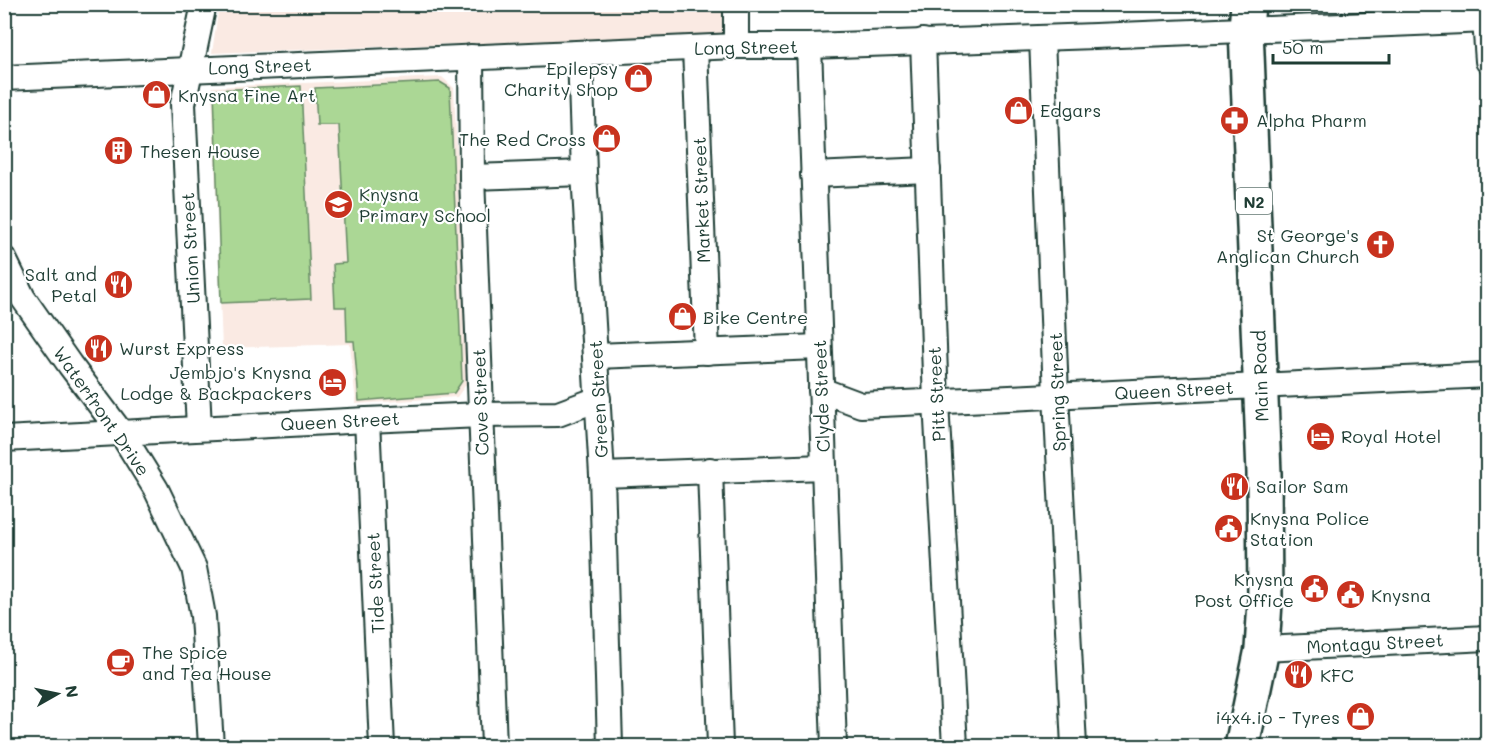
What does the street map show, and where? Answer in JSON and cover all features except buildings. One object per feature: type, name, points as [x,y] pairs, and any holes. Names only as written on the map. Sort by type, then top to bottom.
[{"type":"highway","name":"Main Road","points":[[1242,747],[1262,649],[1265,602],[1261,386],[1247,17]]},
{"type":"street","name":"Union Street","points":[[199,428],[183,104],[204,4]]},
{"type":"street","points":[[736,4],[736,46]]},
{"type":"street","name":"Long Street","points":[[4,78],[580,52],[1042,38],[1247,17],[1486,20]]},
{"type":"street","points":[[1486,20],[1488,61]]},
{"type":"street","name":"Spring Street","points":[[1042,38],[1056,395],[1074,747]]},
{"type":"street","name":"Pitt Street","points":[[923,41],[936,402],[956,747]]},
{"type":"street","name":"Clyde Street","points":[[809,46],[834,747]]},
{"type":"street","name":"Market Street","points":[[695,48],[707,352]]},
{"type":"street","name":"Green Street","points":[[580,52],[584,173],[602,475],[610,747]]},
{"type":"street","name":"Cove Street","points":[[471,57],[472,177],[494,747]]},
{"type":"street","points":[[813,175],[928,170]]},
{"type":"street","points":[[472,177],[584,173]]},
{"type":"street","name":"Waterfront Drive","points":[[4,259],[23,298],[122,434],[156,489],[194,568],[203,616],[211,747]]},
{"type":"street","points":[[596,356],[819,347]]},
{"type":"street","name":"Queen Street","points":[[821,390],[861,405],[1488,375]]},
{"type":"street","name":"Queen Street","points":[[4,439],[367,420],[558,414],[598,399]]},
{"type":"street","name":"Queen Street","points":[[823,424],[861,405]]},
{"type":"street","name":"Queen Street","points":[[558,414],[600,434]]},
{"type":"street","name":"Tide Street","points":[[367,420],[382,747]]},
{"type":"street","points":[[602,475],[824,467]]},
{"type":"street","points":[[710,470],[720,747]]},
{"type":"street","name":"Montagu Street","points":[[1262,649],[1488,638]]},
{"type":"shaded area","points":[[219,5],[727,5],[726,34],[212,53]]},
{"type":"shaded area","name":"Knysna Primary School","points":[[442,77],[454,88],[467,383],[457,397],[356,404],[350,344],[222,348],[212,87]]},
{"type":"green space","points":[[440,82],[450,88],[462,381],[454,393],[359,401],[354,341],[347,341],[346,307],[335,307],[333,264],[346,263],[339,125],[317,125],[315,88]]},
{"type":"green space","points":[[301,86],[311,299],[221,303],[214,90]]},
{"type":"place","name":"Epilepsy Charity Shop","points":[[639,78]]},
{"type":"place","name":"Knysna Fine Art","points":[[157,95]]},
{"type":"place","name":"Edgars","points":[[1019,110]]},
{"type":"place","name":"Alpha Pharm","points":[[1235,120]]},
{"type":"place","name":"The Red Cross","points":[[607,139]]},
{"type":"place","name":"Thesen House","points":[[119,151]]},
{"type":"place","name":"Knysna Primary School","points":[[338,204]]},
{"type":"place","name":"St George's Anglican Church","points":[[1380,245]]},
{"type":"place","name":"Salt and Petal","points":[[118,284]]},
{"type":"place","name":"Bike Centre","points":[[682,317]]},
{"type":"place","name":"Wurst Express","points":[[98,348]]},
{"type":"place","name":"Jembjo's Knysna Lodge & Backpackers","points":[[333,382]]},
{"type":"place","name":"Royal Hotel","points":[[1320,436]]},
{"type":"place","name":"Sailor Sam","points":[[1235,486]]},
{"type":"place","name":"Knysna Police Station","points":[[1229,528]]},
{"type":"place","name":"Knysna Post Office","points":[[1315,589]]},
{"type":"place","name":"Knysna","points":[[1350,595]]},
{"type":"place","name":"The Spice and Tea House","points":[[121,662]]},
{"type":"place","name":"KFC","points":[[1299,675]]},
{"type":"place","name":"i4x4.io - Tyres","points":[[1361,717]]}]
